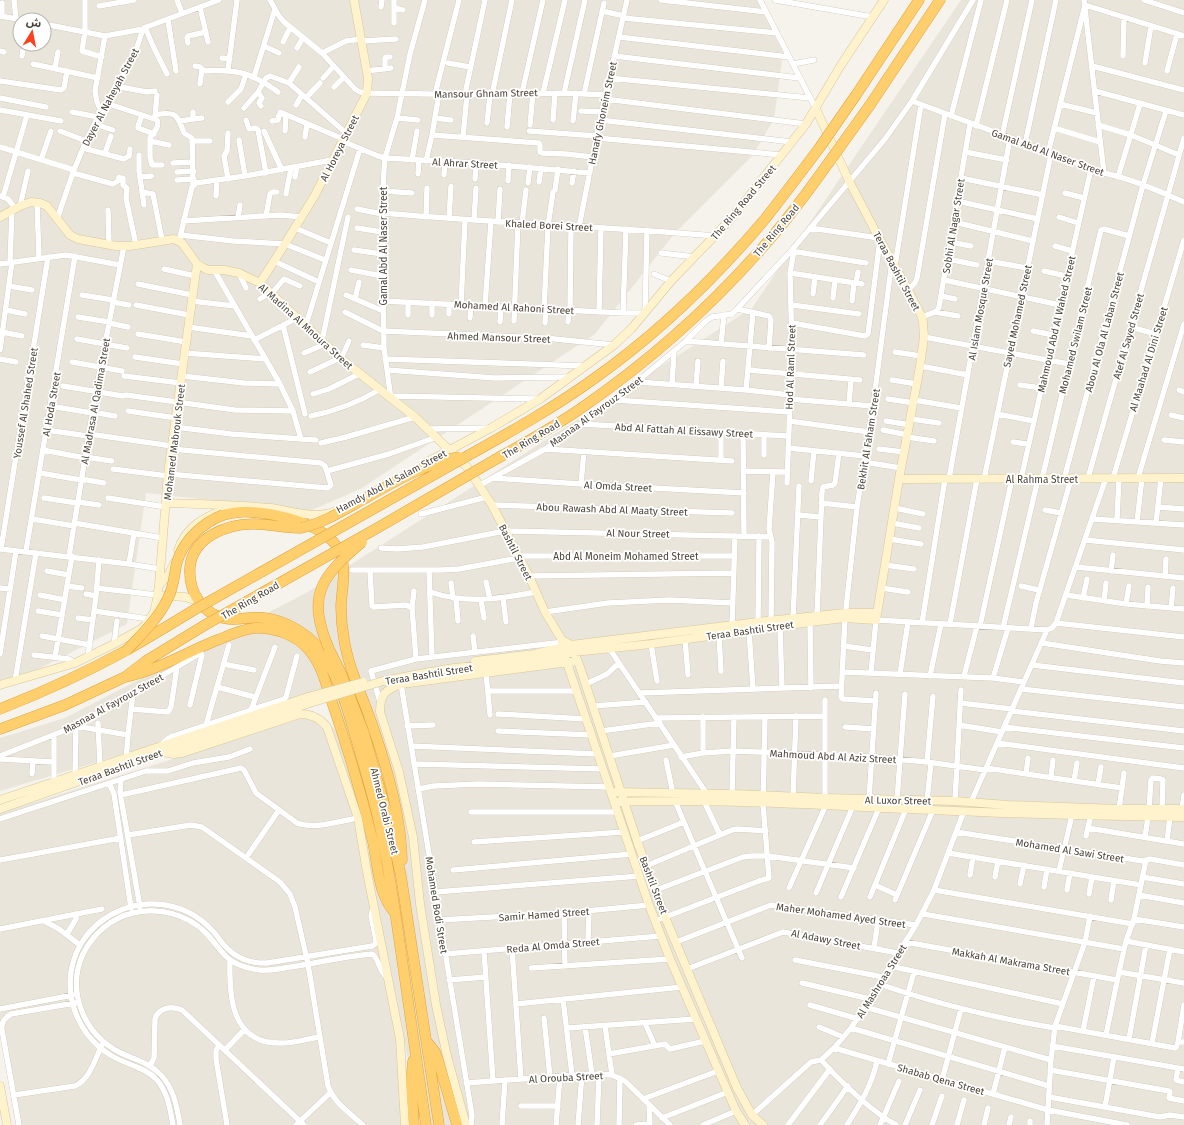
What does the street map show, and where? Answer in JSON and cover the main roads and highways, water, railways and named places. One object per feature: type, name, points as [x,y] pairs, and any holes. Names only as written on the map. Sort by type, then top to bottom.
[{"type":"highway","name":"The Ring Road","points":[[0,709],[61,683],[126,651],[194,610],[519,428],[571,395],[633,349],[668,319],[734,254],[764,219],[820,147],[919,0]]},
{"type":"highway","name":"The Ring Road","points":[[0,729],[65,705],[125,677],[146,661],[205,625],[536,437],[579,410],[621,380],[661,348],[717,296],[770,239],[802,199],[870,105],[940,0]]},
{"type":"highway","name":"Ahmed Orabi Street","points":[[426,1125],[396,913],[384,843],[345,701],[333,673],[322,653],[308,637],[290,626],[265,618],[224,618],[212,613],[198,601],[191,583],[190,567],[195,552],[206,538],[223,530],[243,524],[301,528],[319,523],[409,475],[445,460],[469,455]]},
{"type":"highway","points":[[126,651],[147,628],[165,604],[174,582],[179,556],[190,539],[206,524],[223,515],[257,510],[301,522],[321,531],[336,545],[343,564],[344,574],[341,608],[344,641],[350,665],[369,715],[392,795],[401,842],[401,876]]},
{"type":"highway","name":"Ahmed Orabi Street","points":[[379,527],[337,564],[323,584],[318,601],[318,618],[329,649],[340,671],[364,733],[387,814],[401,876],[439,1125]]},
{"type":"highway","points":[[125,677],[158,667],[211,642],[244,630],[264,628],[274,630],[284,633],[302,643],[315,658],[323,677],[355,772],[372,837],[383,893],[386,901],[396,913]]},
{"type":"highway","points":[[426,1042],[431,1047],[438,1060],[457,1125]]},
{"type":"highway","points":[[414,1043],[411,1082],[414,1125]]}]
